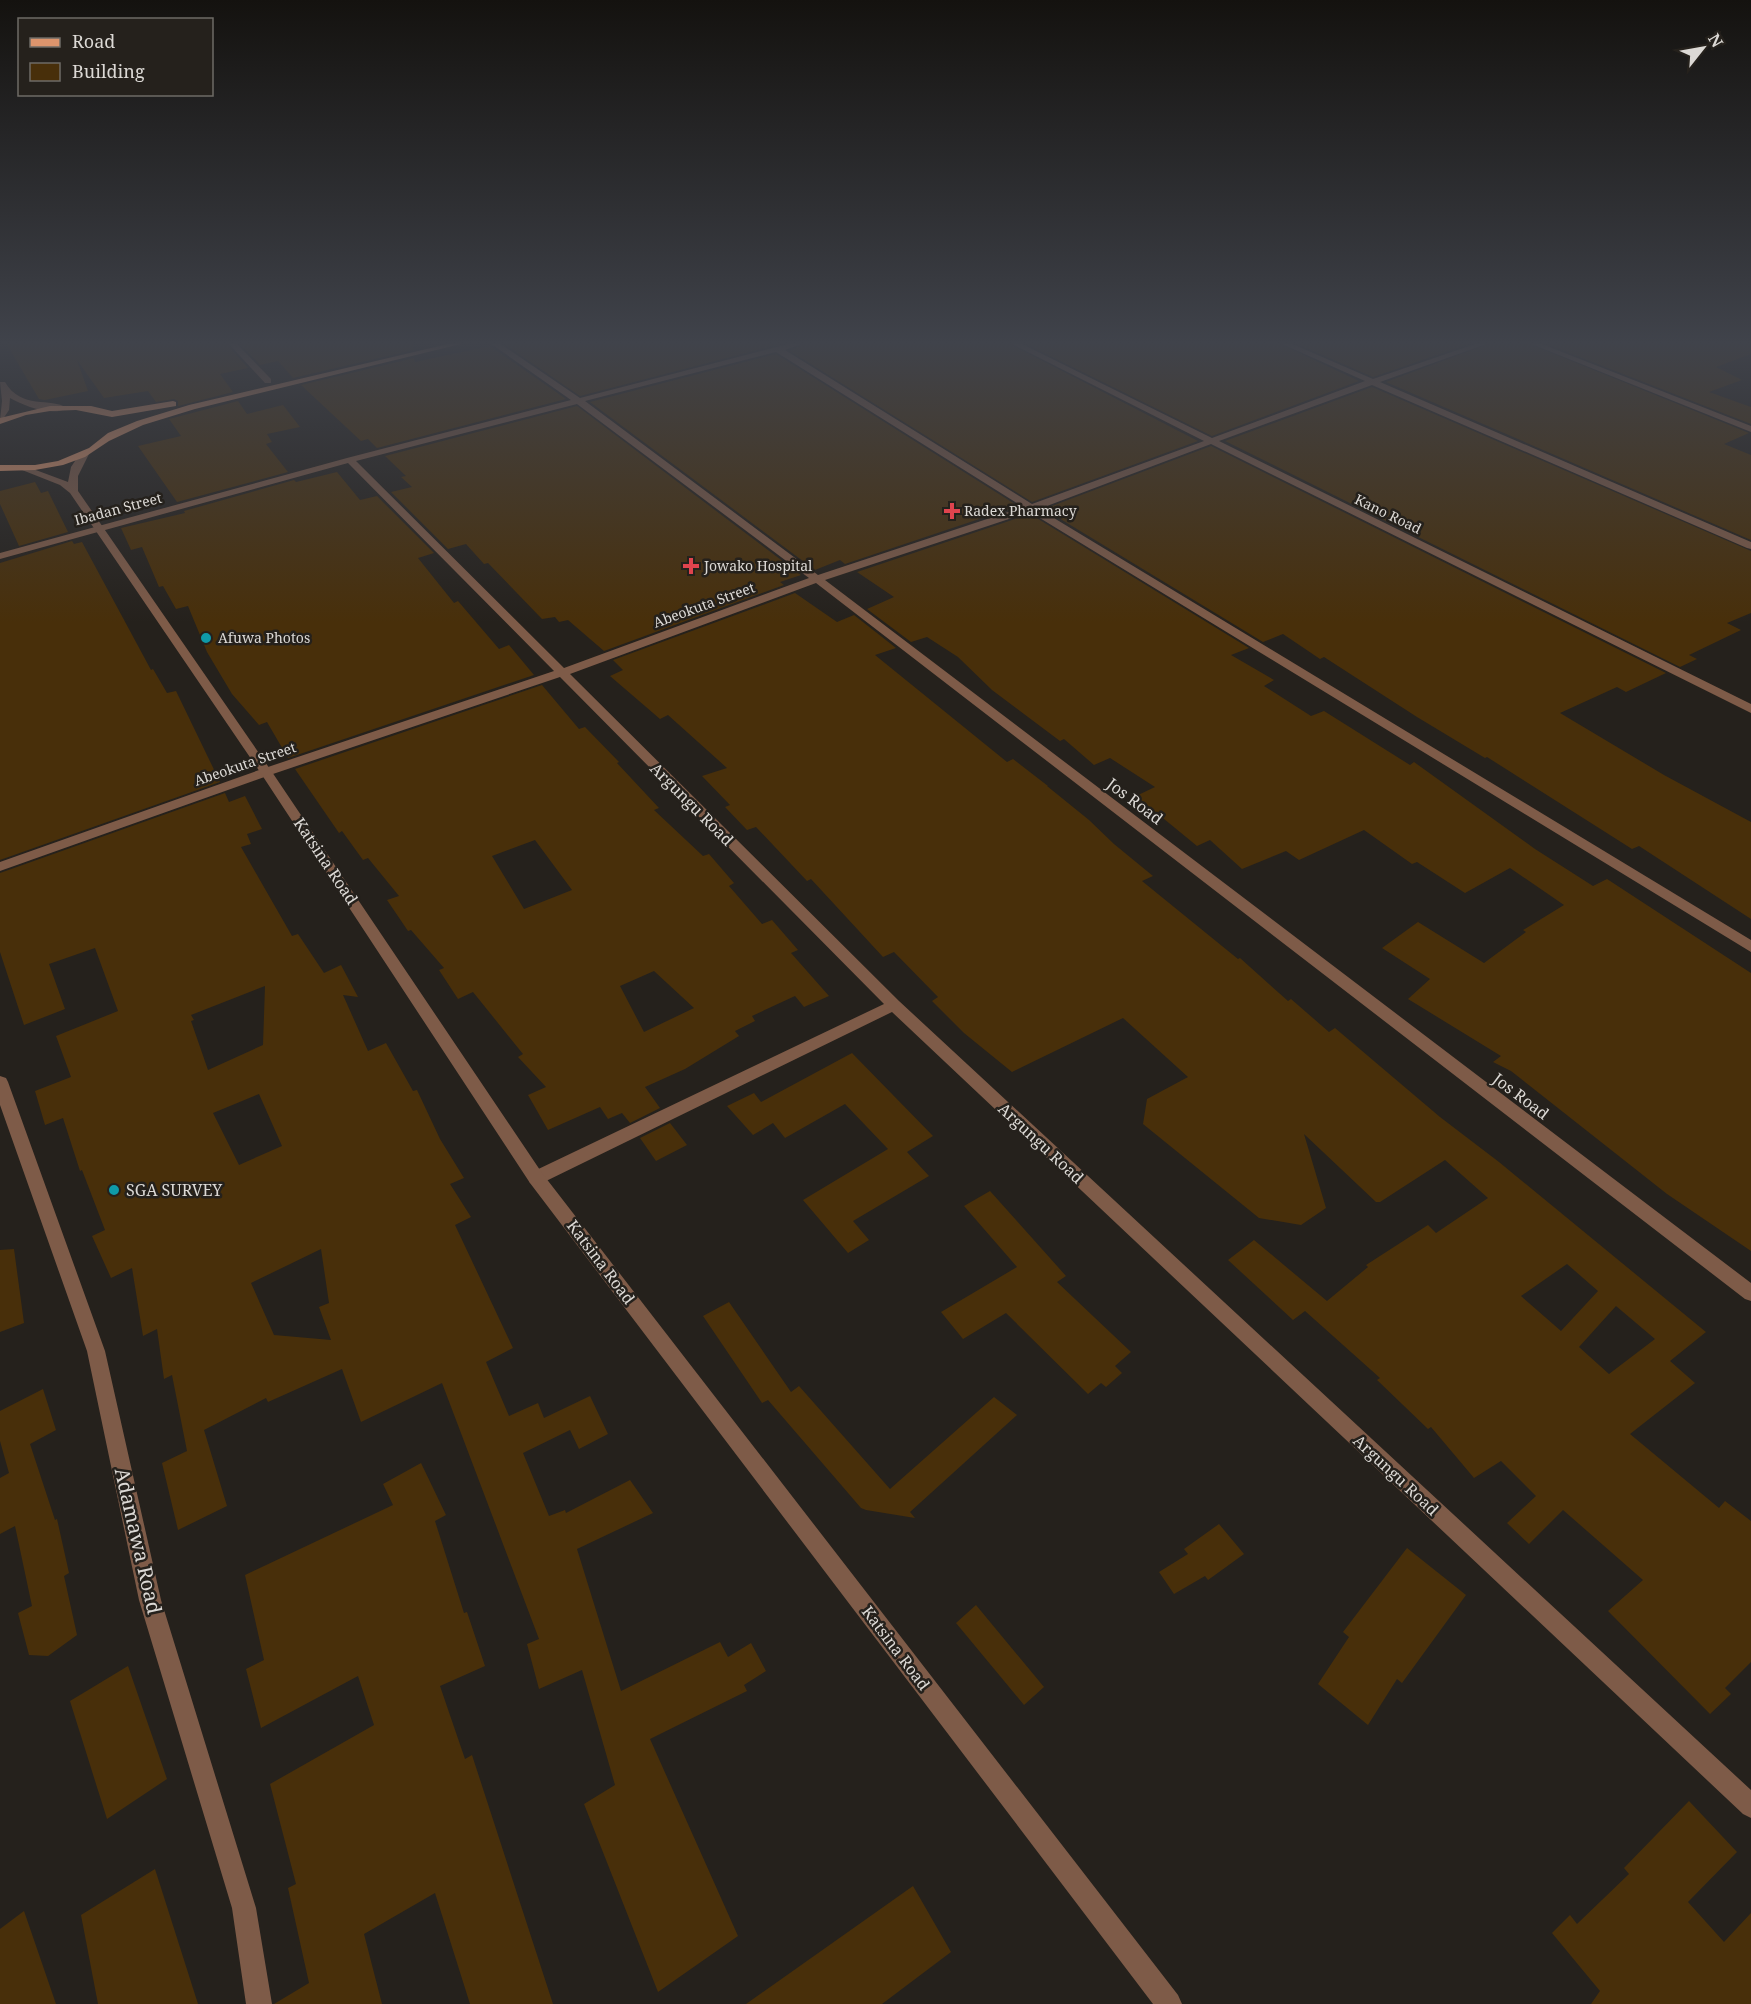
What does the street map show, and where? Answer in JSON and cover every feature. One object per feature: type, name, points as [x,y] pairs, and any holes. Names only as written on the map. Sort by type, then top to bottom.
[{"type":"main road","points":[[0,468],[54,464],[95,449],[109,437]]},
{"type":"main road","points":[[102,441],[111,437]]},
{"type":"street","name":"Ibadan Street","points":[[0,556],[441,437]]},
{"type":"street","name":"Jos Road","points":[[626,437],[817,579],[1751,1293]]},
{"type":"street","points":[[917,437],[1751,947]]},
{"type":"street","name":"Kano Road","points":[[1201,437],[1751,709]]},
{"type":"street","name":"Abeokuta Street","points":[[0,867],[266,772],[561,673],[817,579],[1031,508],[1222,437]]},
{"type":"street","points":[[1501,437],[1751,546]]},
{"type":"street","points":[[73,491],[71,481],[74,470],[84,454]]},
{"type":"street","name":"Argungu Road","points":[[350,460],[894,1005],[1751,1806]]},
{"type":"street","name":"Katsina Road","points":[[22,468],[63,483],[73,491],[266,772],[536,1178],[1169,2004]]},
{"type":"street","points":[[536,1178],[894,1005]]},
{"type":"street","name":"Adamawa Road","points":[[0,1082],[96,1352],[150,1600],[244,1908],[259,2004]]},
{"type":"building","points":[[179,437],[269,437],[272,442],[266,444],[288,472],[177,502],[138,446]]},
{"type":"building","points":[[356,437],[421,437],[377,448],[368,439],[361,441]]},
{"type":"building","points":[[460,437],[617,437],[801,575],[780,582],[784,585],[604,651],[568,620],[559,622],[555,617],[542,619],[488,563],[484,564],[466,544],[448,549],[391,492],[412,487],[401,477],[406,476],[385,456]]},
{"type":"building","points":[[636,437],[907,437],[1018,506],[845,564],[840,560],[815,570]]},
{"type":"building","points":[[927,437],[1189,437],[1198,441],[1032,502]]},
{"type":"building","points":[[1237,437],[1486,437],[1751,551],[1751,613],[1727,623],[1741,630],[1689,655],[1697,659],[1680,667],[1225,441]]},
{"type":"building","points":[[1512,437],[1741,437],[1724,444],[1751,455],[1751,540]]},
{"type":"building","points":[[1211,446],[1666,673],[1626,692],[1617,687],[1560,713],[1664,775],[1751,822],[1751,919],[1639,846],[1632,849],[1324,657],[1320,659],[1283,634],[1263,642],[1044,509]]},
{"type":"building","points":[[337,472],[360,500],[377,496],[434,553],[418,558],[454,603],[458,601],[499,649],[509,645],[534,675],[288,758],[267,722],[259,725],[232,694],[207,652],[188,606],[176,609],[163,586],[159,587],[142,547],[131,550],[121,528],[185,513],[184,511],[294,480],[296,482]]},
{"type":"building","points":[[35,482],[41,493],[48,491],[68,532],[19,546],[0,504],[0,491]]},
{"type":"building","points":[[1030,514],[1249,648],[1231,655],[1274,680],[1264,686],[1311,716],[1324,711],[1410,765],[1414,762],[1535,849],[1593,886],[1607,879],[1751,973],[1751,1251],[1667,1194],[1511,1071],[1493,1062],[1501,1056],[1408,999],[1430,979],[1382,948],[1418,922],[1484,963],[1526,932],[1523,930],[1564,905],[1510,868],[1465,893],[1417,862],[1412,864],[1364,830],[1299,860],[1286,851],[1242,869],[1210,840],[1197,846],[1136,796],[1155,787],[1110,758],[1094,765],[1064,739],[1060,741],[992,690],[958,657],[927,637],[911,642],[867,609],[894,597],[857,572]]},
{"type":"building","points":[[72,541],[74,544],[82,542],[151,670],[153,669],[167,693],[176,691],[220,782],[0,860],[0,563]]},
{"type":"building","points":[[795,593],[837,622],[854,615],[896,648],[875,655],[1007,762],[1013,759],[1089,820],[1153,876],[1142,881],[1238,959],[1240,958],[1288,1001],[1291,999],[1329,1032],[1335,1028],[1440,1117],[1499,1162],[1706,1332],[1670,1361],[1695,1383],[1630,1434],[1719,1508],[1725,1501],[1751,1521],[1751,1662],[1725,1688],[1731,1694],[1710,1714],[1608,1611],[1643,1580],[1563,1510],[1529,1544],[1507,1523],[1536,1496],[1501,1461],[1474,1478],[1431,1427],[1428,1429],[1377,1380],[1380,1378],[1305,1311],[1293,1320],[1228,1260],[1254,1240],[1327,1301],[1368,1267],[1366,1265],[1428,1225],[1436,1233],[1488,1198],[1445,1160],[1380,1202],[1376,1202],[1304,1134],[1326,1208],[1301,1225],[1259,1218],[1143,1124],[1147,1099],[1188,1077],[1123,1018],[1012,1072],[964,1033],[932,1001],[938,997],[894,952],[883,957],[811,879],[807,881],[756,827],[747,830],[725,807],[730,805],[702,776],[727,768],[668,715],[660,719],[610,676],[623,670],[613,660]],"holes":[[[1567,1264],[1598,1291],[1561,1331],[1521,1296]],[[1616,1306],[1655,1339],[1609,1374],[1579,1347]]]},
{"type":"building","points":[[542,685],[579,729],[585,727],[619,762],[617,763],[659,808],[654,810],[703,856],[709,854],[734,883],[729,886],[762,924],[772,920],[798,950],[791,953],[829,996],[804,1007],[795,996],[752,1016],[755,1021],[735,1031],[739,1036],[685,1069],[645,1087],[660,1108],[630,1123],[622,1113],[608,1119],[600,1107],[548,1130],[528,1095],[546,1087],[518,1057],[523,1054],[473,992],[458,999],[439,970],[444,968],[411,930],[408,931],[387,900],[399,896],[368,858],[363,860],[342,831],[339,833],[295,769]],"holes":[[[535,840],[572,890],[524,909],[492,856]],[[654,971],[694,1008],[644,1032],[620,986]]]},
{"type":"building","points":[[225,793],[229,802],[245,796],[262,829],[247,834],[251,844],[241,847],[292,936],[298,934],[324,973],[341,965],[358,997],[343,995],[368,1051],[386,1043],[413,1091],[417,1090],[440,1139],[464,1178],[450,1184],[471,1217],[455,1225],[513,1348],[486,1362],[509,1416],[538,1403],[544,1418],[590,1396],[608,1434],[579,1449],[570,1430],[523,1453],[549,1516],[565,1510],[566,1513],[630,1480],[653,1513],[577,1549],[621,1691],[720,1642],[728,1657],[751,1643],[766,1671],[744,1685],[747,1691],[650,1739],[738,1936],[658,1992],[584,1804],[615,1785],[582,1670],[539,1689],[527,1644],[539,1639],[442,1383],[361,1422],[342,1369],[268,1402],[266,1398],[204,1430],[227,1506],[178,1530],[162,1463],[187,1451],[172,1375],[164,1379],[157,1329],[143,1336],[132,1268],[111,1278],[92,1236],[105,1230],[82,1170],[80,1171],[63,1118],[45,1125],[35,1091],[71,1077],[56,1036],[118,1011],[95,948],[49,964],[65,1009],[24,1025],[0,952],[0,873]],"holes":[[[265,986],[263,1045],[208,1070],[191,1015]],[[259,1094],[282,1146],[239,1165],[213,1113]],[[321,1249],[329,1303],[319,1307],[331,1340],[274,1335],[251,1283]]]},
{"type":"building","points":[[852,1053],[933,1136],[907,1152],[929,1176],[853,1221],[869,1240],[848,1253],[803,1200],[888,1149],[845,1104],[785,1138],[773,1123],[753,1135],[727,1106],[754,1093],[761,1102]]},
{"type":"building","points":[[670,1123],[687,1145],[656,1161],[640,1138]]},
{"type":"building","points":[[990,1191],[1066,1276],[1057,1282],[1131,1352],[1115,1366],[1122,1373],[1106,1387],[1101,1383],[1088,1394],[1006,1313],[963,1339],[941,1312],[1017,1267],[964,1206]]},
{"type":"building","points":[[14,1249],[24,1323],[0,1332],[0,1250]]},
{"type":"building","points":[[729,1302],[791,1392],[799,1386],[890,1489],[994,1397],[1017,1415],[910,1512],[915,1518],[866,1510],[861,1508],[768,1400],[762,1403],[703,1316]]},
{"type":"building","points":[[43,1389],[56,1430],[30,1444],[55,1520],[57,1519],[69,1573],[64,1576],[77,1635],[48,1656],[29,1655],[18,1613],[32,1606],[15,1526],[0,1534],[0,1478],[9,1473],[0,1441],[0,1411]]},
{"type":"building","points":[[421,1463],[446,1515],[435,1521],[464,1613],[467,1612],[485,1666],[440,1686],[465,1759],[472,1755],[553,2004],[470,2004],[435,1893],[364,1934],[382,2004],[274,2004],[309,1983],[288,1888],[296,1884],[270,1784],[374,1725],[358,1676],[261,1728],[246,1669],[264,1660],[245,1575],[393,1505],[383,1484]]},
{"type":"building","points":[[1219,1524],[1244,1554],[1208,1580],[1205,1576],[1174,1594],[1159,1572],[1188,1554],[1184,1549]]},
{"type":"building","points":[[1407,1548],[1466,1595],[1402,1683],[1397,1679],[1368,1725],[1318,1684],[1349,1637],[1343,1632]]},
{"type":"building","points":[[976,1605],[1044,1687],[1024,1705],[956,1623]]},
{"type":"building","points":[[128,1666],[167,1779],[107,1819],[70,1701]]},
{"type":"building","points":[[1689,1801],[1737,1852],[1688,1902],[1724,1942],[1751,1913],[1751,2004],[1591,2004],[1600,1991],[1552,1933],[1570,1915],[1577,1924],[1629,1874],[1624,1868]]},
{"type":"building","points":[[155,1869],[198,2004],[98,2004],[81,1915]]},
{"type":"building","points":[[913,1886],[951,1952],[882,2004],[746,2004]]},
{"type":"building","points":[[24,1911],[56,2004],[0,2004],[0,1929]]},
{"type":"place","name":"Radex Pharmacy","points":[[952,511]]},
{"type":"place","name":"Jowako Hospital","points":[[691,566]]},
{"type":"place","name":"Afuwa Photos","points":[[206,638]]},
{"type":"place","name":"SGA SURVEY","points":[[114,1190]]}]
